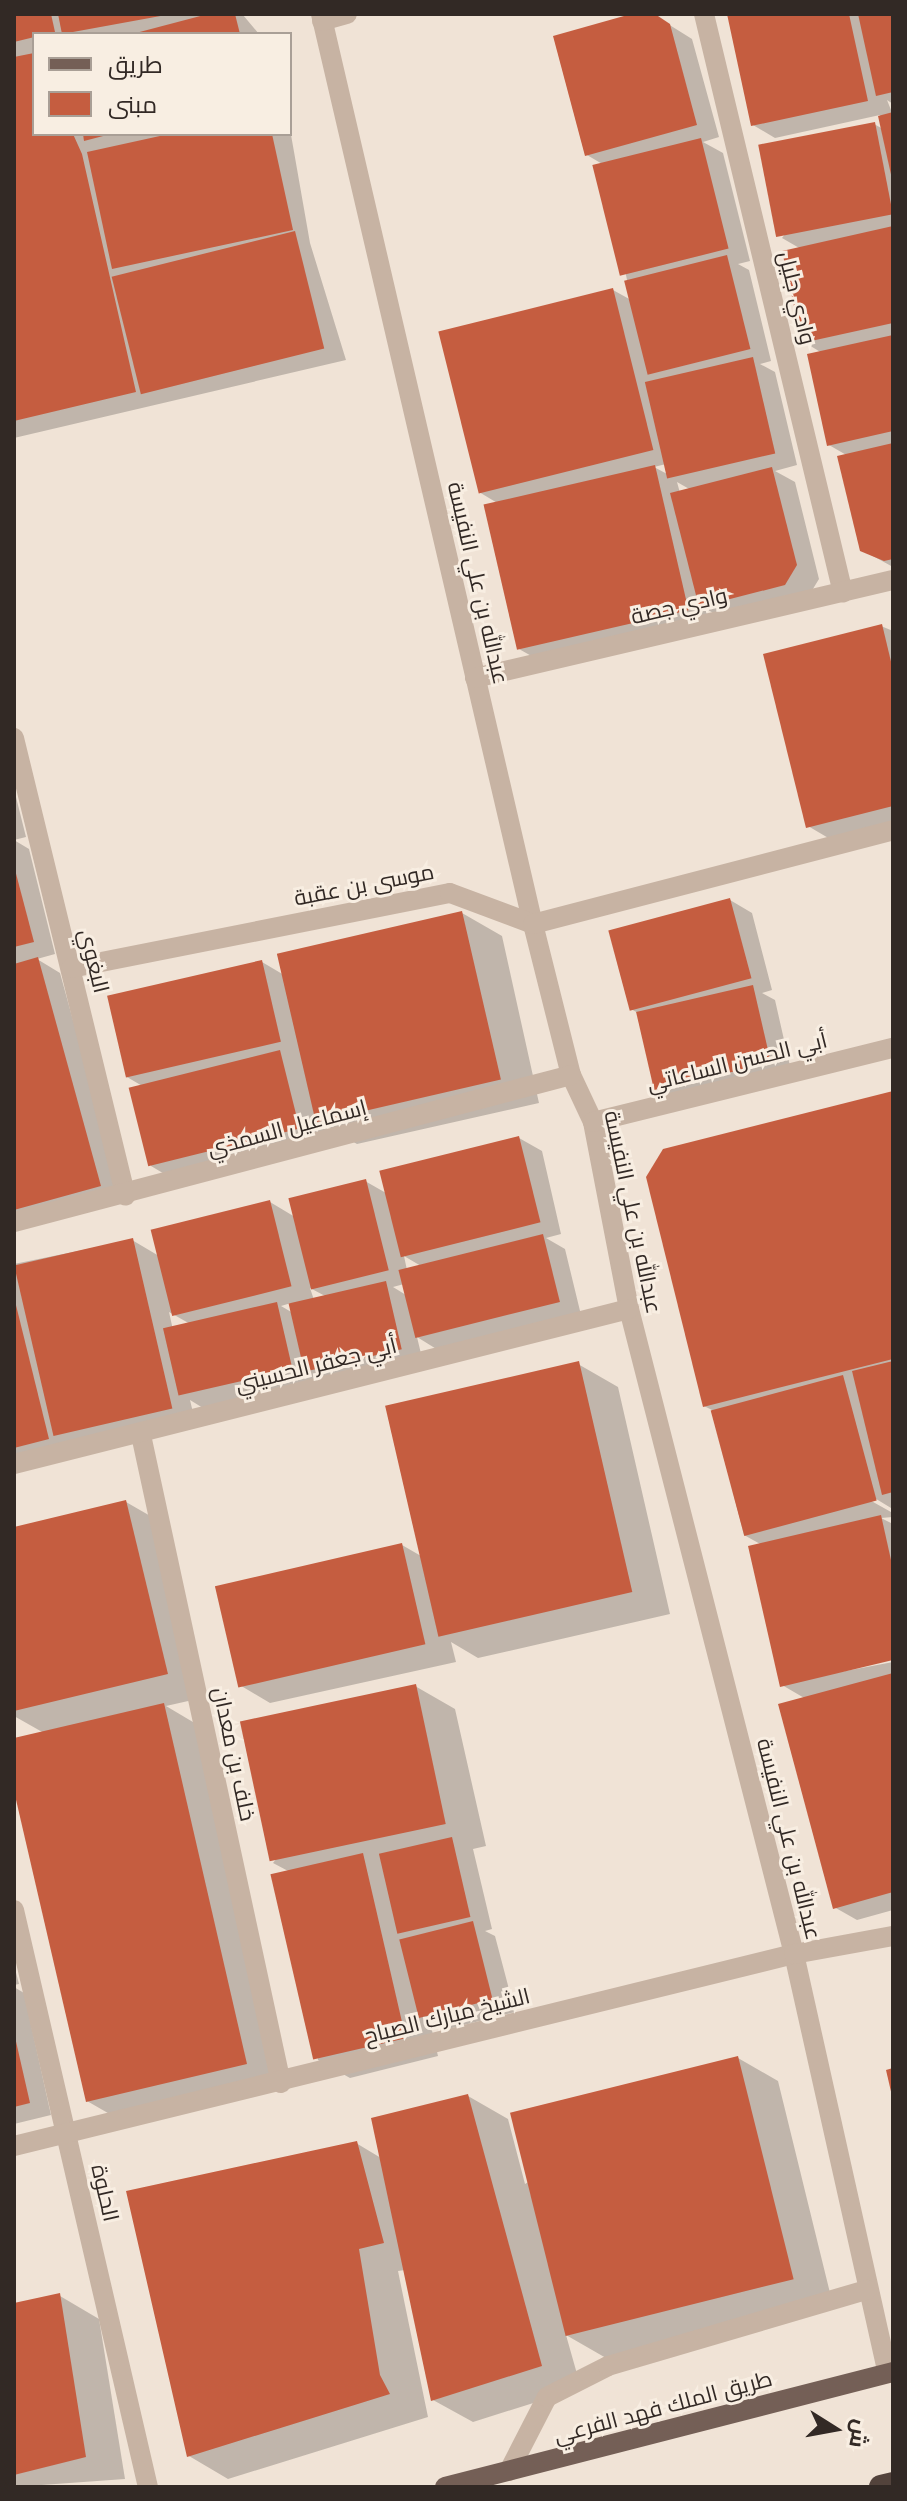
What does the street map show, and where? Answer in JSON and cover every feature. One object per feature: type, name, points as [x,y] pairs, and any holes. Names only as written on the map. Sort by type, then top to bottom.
[{"type":"highway","points":[[881,2487],[893,2484]]},
{"type":"main road","name":"طريق الملك فهد الفرعي","points":[[445,2487],[891,2373]]},
{"type":"street","points":[[321,17],[347,14]]},
{"type":"street","name":"وادي جليل","points":[[704,14],[843,593]]},
{"type":"street","name":"عبدالله بن علي النفيسة","points":[[321,17],[533,924],[571,1075],[593,1122],[629,1309],[794,1954],[867,2290],[891,2373]]},
{"type":"street","name":"وادي جصة","points":[[475,678],[893,580]]},
{"type":"street","name":"البغوي","points":[[14,738],[126,1196]]},
{"type":"street","points":[[533,924],[893,830]]},
{"type":"street","name":"موسى بن عقبة","points":[[71,968],[450,893],[533,924]]},
{"type":"street","name":"أبي الحسن الساعاتي","points":[[593,1122],[893,1048]]},
{"type":"street","name":"إسماعيل السمذي","points":[[14,1222],[126,1196],[571,1075]]},
{"type":"street","name":"أبي جعفر الحسيني","points":[[14,1464],[141,1435],[629,1309]]},
{"type":"street","name":"خلف بن معدان","points":[[141,1435],[281,2083]]},
{"type":"street","name":"الحلوة","points":[[14,1910],[148,2487]]},
{"type":"street","name":"الشيخ مبارك الصباح","points":[[14,2146],[281,2083],[794,1954],[893,1936]]},
{"type":"street","points":[[509,2471],[547,2397],[608,2366],[867,2290]]},
{"type":"building","points":[[14,14],[51,14],[55,32],[32,32],[32,38],[14,42]]},
{"type":"building","points":[[58,14],[166,15],[73,32],[62,32]]},
{"type":"building","points":[[208,14],[235,14],[240,32],[140,32]]},
{"type":"building","points":[[631,14],[655,14],[670,24],[697,125],[585,156],[553,36]]},
{"type":"building","points":[[727,14],[849,14],[868,101],[751,126]]},
{"type":"building","points":[[858,14],[893,14],[893,92],[876,96]]},
{"type":"building","points":[[32,53],[32,136],[74,136],[82,154],[136,392],[14,421],[14,57]]},
{"type":"building","points":[[893,112],[893,179],[892,179],[878,116]]},
{"type":"building","points":[[875,122],[893,214],[776,237],[758,145]]},
{"type":"building","points":[[83,136],[103,136],[84,141]]},
{"type":"building","points":[[160,136],[272,136],[293,230],[112,269],[87,152]]},
{"type":"building","points":[[701,138],[729,249],[620,276],[592,165]]},
{"type":"building","points":[[893,226],[893,323],[802,343],[782,251]]},
{"type":"building","points":[[295,231],[324,348],[141,394],[112,277]]},
{"type":"building","points":[[727,255],[750,349],[648,375],[624,281]]},
{"type":"building","points":[[613,288],[653,450],[479,494],[438,332]]},
{"type":"building","points":[[893,335],[893,431],[827,446],[807,354]]},
{"type":"building","points":[[753,357],[775,453],[667,478],[645,382]]},
{"type":"building","points":[[893,443],[893,559],[884,561],[860,551],[837,456]]},
{"type":"building","points":[[655,465],[689,610],[517,650],[484,505]]},
{"type":"building","points":[[772,467],[797,565],[785,585],[699,607],[670,493]]},
{"type":"building","points":[[882,624],[893,670],[893,806],[806,828],[763,654]]},
{"type":"building","points":[[14,866],[34,942],[14,947]]},
{"type":"building","points":[[730,898],[751,978],[630,1011],[608,931]]},
{"type":"building","points":[[462,911],[501,1080],[316,1122],[277,954]]},
{"type":"building","points":[[38,957],[101,1186],[14,1210],[14,964]]},
{"type":"building","points":[[262,960],[281,1042],[126,1078],[107,996]]},
{"type":"building","points":[[753,985],[771,1063],[654,1090],[636,1012]]},
{"type":"building","points":[[280,1050],[300,1129],[148,1166],[129,1088]]},
{"type":"building","points":[[893,1091],[893,1359],[703,1407],[646,1177],[663,1149]]},
{"type":"building","points":[[519,1136],[541,1222],[401,1257],[379,1171]]},
{"type":"building","points":[[366,1179],[389,1270],[311,1290],[288,1198]]},
{"type":"building","points":[[270,1200],[292,1286],[172,1316],[151,1230]]},
{"type":"building","points":[[543,1234],[560,1302],[415,1338],[398,1270]]},
{"type":"building","points":[[133,1238],[172,1409],[53,1436],[14,1265]]},
{"type":"building","points":[[386,1281],[402,1349],[304,1372],[289,1303]]},
{"type":"building","points":[[14,1297],[49,1439],[14,1448]]},
{"type":"building","points":[[277,1302],[293,1369],[179,1396],[163,1328]]},
{"type":"building","points":[[579,1361],[632,1592],[438,1637],[385,1406]]},
{"type":"building","points":[[893,1361],[893,1492],[882,1495],[852,1371]]},
{"type":"building","points":[[843,1375],[877,1501],[744,1536],[711,1410]]},
{"type":"building","points":[[126,1500],[168,1674],[14,1711],[14,1527]]},
{"type":"building","points":[[881,1515],[893,1569],[893,1660],[780,1687],[748,1546]]},
{"type":"building","points":[[402,1543],[425,1644],[238,1688],[215,1586]]},
{"type":"building","points":[[893,1673],[893,1892],[833,1909],[778,1704]]},
{"type":"building","points":[[416,1684],[446,1824],[270,1861],[240,1721]]},
{"type":"building","points":[[164,1703],[247,2064],[86,2102],[14,1791],[14,1738]]},
{"type":"building","points":[[452,1837],[470,1917],[397,1934],[379,1854]]},
{"type":"building","points":[[363,1853],[406,2038],[313,2060],[270,1874]]},
{"type":"building","points":[[473,1921],[493,2000],[419,2018],[399,1939]]},
{"type":"building","points":[[14,2038],[30,2103],[14,2107]]},
{"type":"building","points":[[738,2056],[794,2279],[566,2336],[510,2113]]},
{"type":"building","points":[[893,2068],[893,2096],[892,2096],[886,2070]]},
{"type":"building","points":[[468,2094],[542,2366],[431,2401],[371,2118]]},
{"type":"building","points":[[357,2141],[384,2243],[359,2249],[380,2375],[390,2394],[187,2457],[126,2191]]},
{"type":"building","points":[[60,2293],[86,2457],[14,2475],[14,2303]]}]
